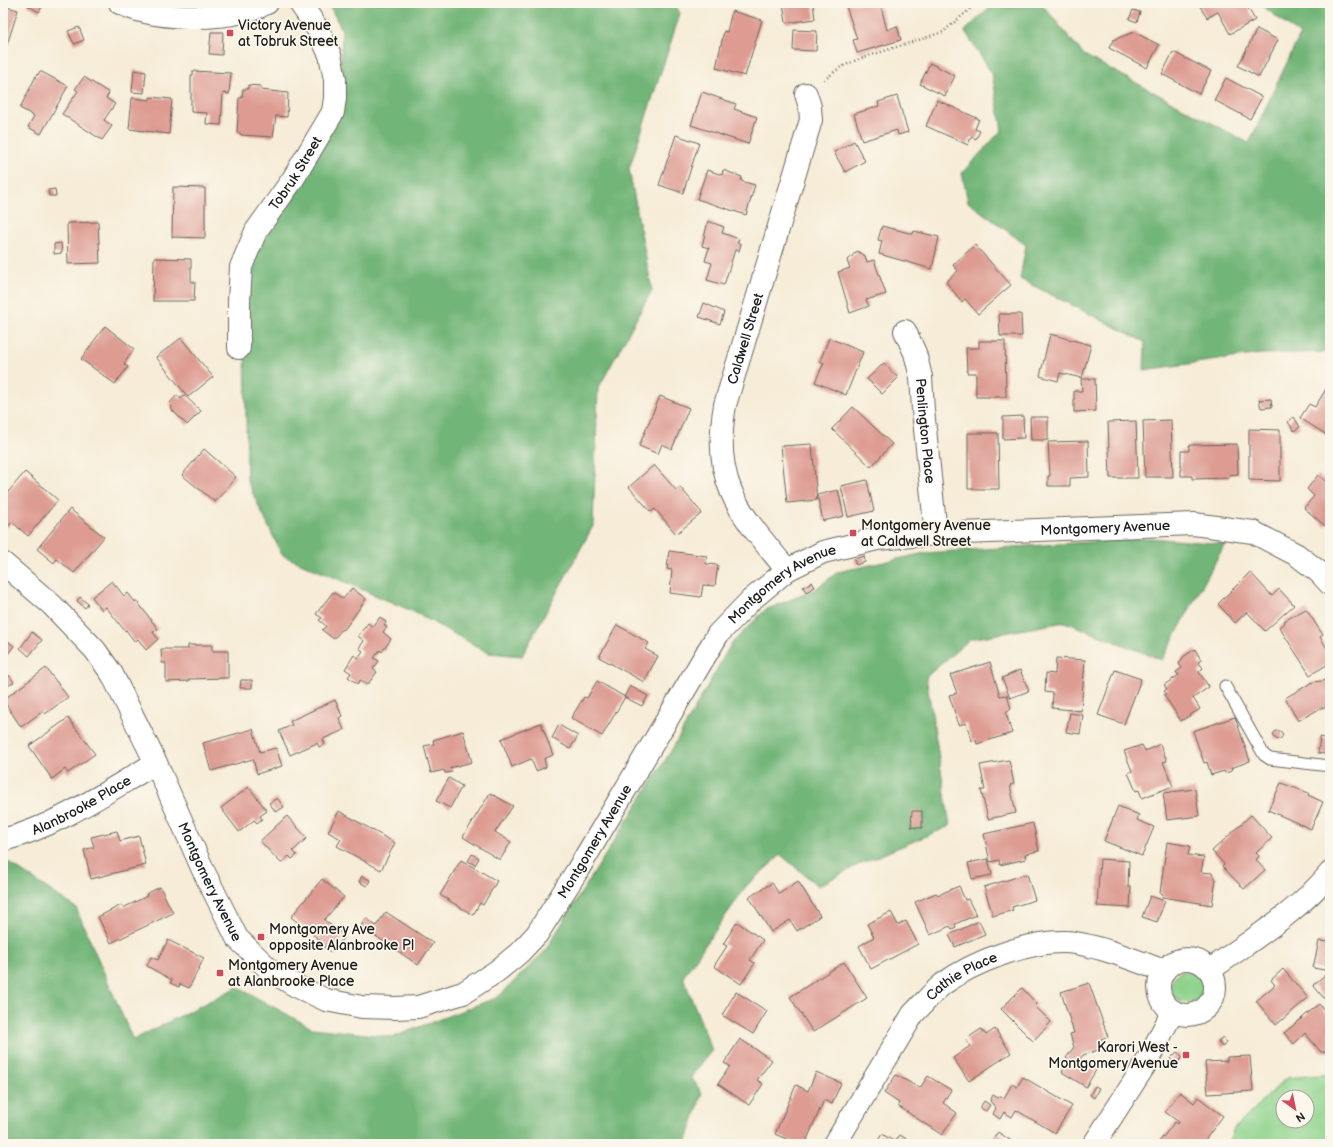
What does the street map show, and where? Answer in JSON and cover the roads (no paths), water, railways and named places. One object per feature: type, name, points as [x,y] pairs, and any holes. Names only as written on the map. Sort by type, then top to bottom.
[{"type":"street","points":[[120,3],[130,8],[146,12],[195,17],[222,16],[248,11],[267,3]]},
{"type":"street","name":"Tobruk Street","points":[[239,348],[241,267],[256,231],[293,179],[333,112],[335,79],[330,55],[317,28],[300,3]]},
{"type":"street","name":"Caldwell Street","points":[[787,570],[754,530],[736,502],[727,483],[721,454],[720,429],[725,405],[811,120],[810,107],[806,94]]},
{"type":"street","name":"Penlington Place","points":[[905,332],[915,353],[921,377],[922,410],[936,534]]},
{"type":"street","name":"Montgomery Avenue","points":[[3,563],[52,605],[95,650],[123,693],[156,762],[203,870],[237,938],[259,961],[296,986],[326,1000],[362,1007],[395,1008],[418,1007],[463,993],[481,982],[518,953],[537,934],[590,849],[718,634],[751,600],[787,570],[824,552],[877,539],[936,534],[1194,524],[1253,532],[1297,555],[1319,572],[1330,584]]},
{"type":"street","name":"Alanbrooke Place","points":[[3,840],[28,834],[52,823],[156,762]]},
{"type":"street","points":[[1210,970],[1301,902],[1318,888],[1330,873]]},
{"type":"street","name":"Cathie Place","points":[[835,1144],[917,1010],[944,984],[987,960],[1029,946],[1065,942],[1096,949],[1164,971]]},
{"type":"street","points":[[1190,959],[1198,961],[1210,970],[1215,987],[1209,1005],[1202,1011],[1192,1014],[1182,1014],[1167,1007],[1160,993],[1159,985],[1164,971],[1176,961],[1190,959]]},
{"type":"street","points":[[1094,1144],[1145,1065],[1173,1011]]},
{"type":"lane","points":[[1225,686],[1264,755],[1270,759],[1330,766]]},
{"type":"place","name":"Victory Avenue at Tobruk Street","points":[[230,33]]},
{"type":"place","name":"Montgomery Avenue at Caldwell Street","points":[[853,533]]},
{"type":"place","name":"Montgomery Ave opposite Alanbrooke Pl","points":[[261,937]]},
{"type":"place","name":"Montgomery Avenue at Alanbrooke Place","points":[[220,973]]},
{"type":"place","name":"Karori West - Montgomery Avenue","points":[[1186,1055]]}]
